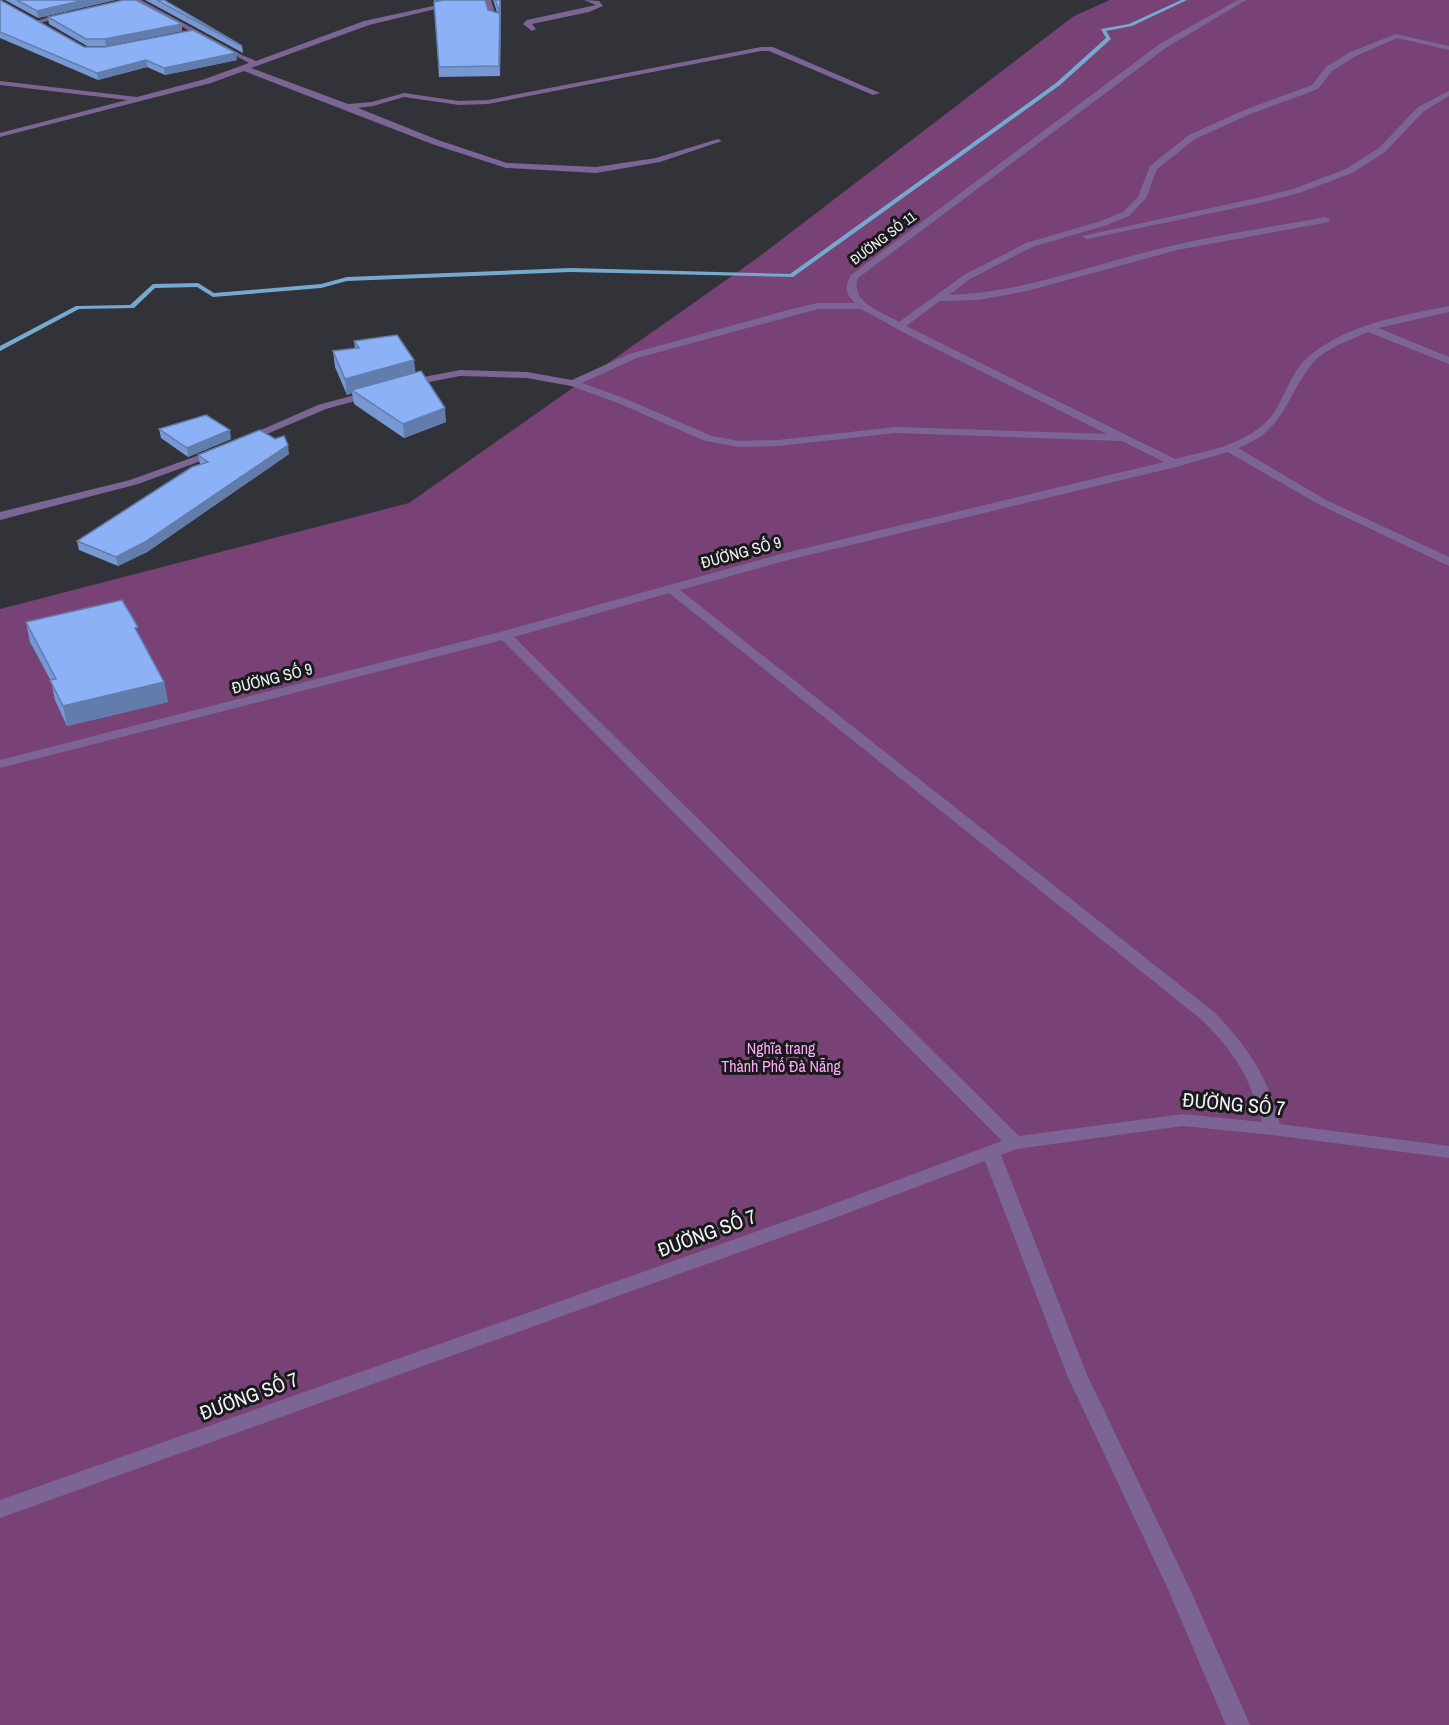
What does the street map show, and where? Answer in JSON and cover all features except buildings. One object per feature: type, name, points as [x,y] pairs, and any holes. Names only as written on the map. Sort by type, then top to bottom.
[{"type":"street","points":[[123,2],[135,0],[239,57],[257,64]]},
{"type":"street","points":[[0,135],[143,99],[257,64],[353,28],[470,0]]},
{"type":"street","points":[[488,0],[495,19]]},
{"type":"street","points":[[532,29],[527,24],[530,22],[600,6],[597,2],[587,0]]},
{"type":"street","name":"ĐƯỜNG SỐ 11","points":[[863,306],[852,295],[850,287],[854,277],[1164,45],[1243,0]]},
{"type":"street","points":[[37,22],[79,11]]},
{"type":"street","points":[[28,17],[45,27]]},
{"type":"street","points":[[179,35],[195,33]]},
{"type":"street","points":[[901,325],[967,277],[1029,245],[1104,223],[1126,214],[1142,198],[1153,168],[1192,137],[1245,113],[1315,87],[1329,69],[1353,54],[1396,36],[1449,48]]},
{"type":"street","points":[[347,106],[362,106],[404,95],[459,103],[488,102],[766,48],[876,93]]},
{"type":"street","points":[[244,68],[435,142],[507,165],[596,170],[657,160],[718,141]]},
{"type":"street","points":[[0,83],[143,99]]},
{"type":"street","points":[[1045,241],[1100,235],[1296,191],[1349,171],[1368,159],[1382,150],[1421,109],[1449,93]]},
{"type":"street","points":[[938,298],[978,297],[1027,288],[1177,247],[1326,219]]},
{"type":"street","points":[[573,383],[633,356],[791,312],[818,306],[863,306],[1176,464]]},
{"type":"street","name":"ĐƯỜNG SỐ 9","points":[[0,764],[505,635],[785,557],[1176,464],[1230,448],[1259,433],[1272,422],[1309,361],[1325,349],[1368,328],[1449,309]]},
{"type":"street","points":[[1368,328],[1449,361]]},
{"type":"street","points":[[0,516],[134,482],[232,445],[322,407],[390,388],[460,373],[527,375],[573,383],[622,401],[709,439],[739,444],[778,443],[905,430],[1122,438]]},
{"type":"street","points":[[1230,448],[1322,502],[1449,562]]},
{"type":"street","points":[[670,588],[1208,1016],[1251,1062],[1262,1087],[1273,1129]]},
{"type":"street","points":[[505,635],[1015,1143]]},
{"type":"street","name":"ĐƯỜNG SỐ 7","points":[[0,1509],[1015,1143],[1183,1120],[1273,1129],[1449,1152]]},
{"type":"street","points":[[991,1153],[1077,1375],[1178,1587],[1238,1725]]},
{"type":"green space","name":"Nghĩa trang Thành Phố Đà Nẵng","points":[[1110,0],[1449,0],[1449,1725],[0,1725],[0,609],[409,503],[756,259],[1074,16]]},
{"type":"waterway","points":[[0,349],[78,307],[132,307],[153,286],[198,285],[213,295],[321,286],[347,279],[571,270],[791,276],[1058,84],[1109,38],[1103,30],[1130,25],[1185,0]]}]
